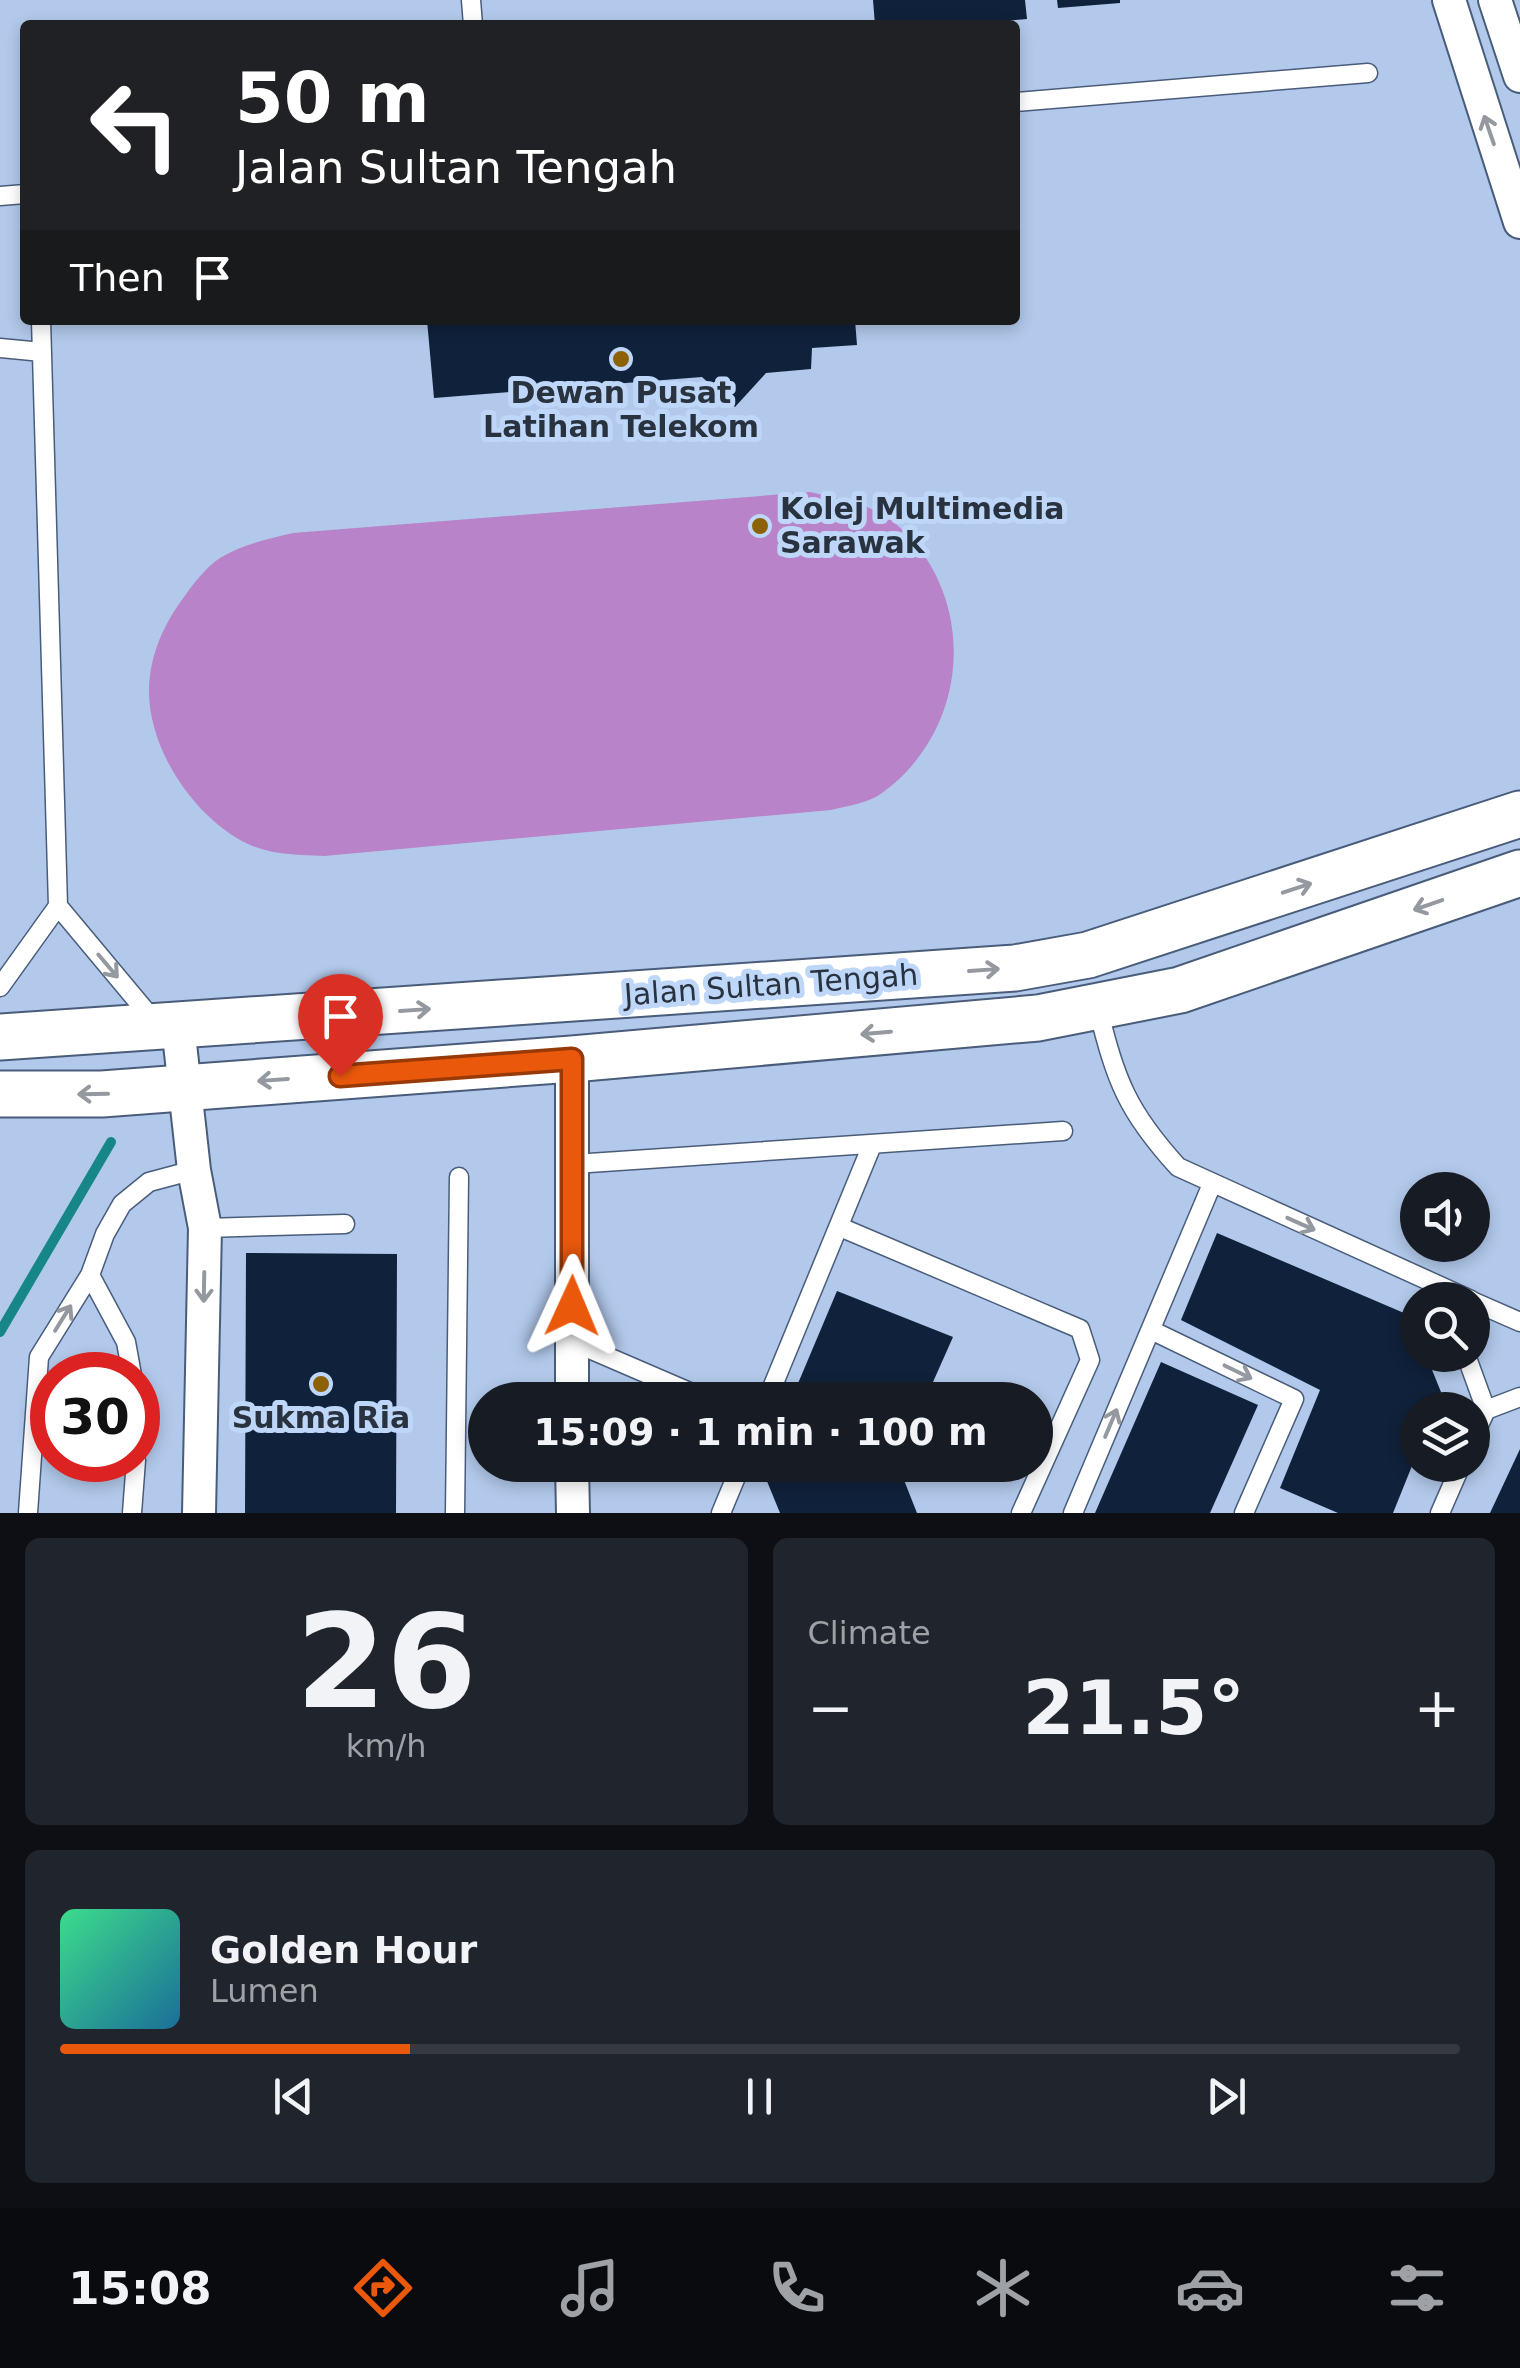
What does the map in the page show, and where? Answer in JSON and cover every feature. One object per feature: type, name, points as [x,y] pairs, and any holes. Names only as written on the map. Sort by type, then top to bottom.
[{"type":"main road","name":"Jalan Sultan Tengah","points":[[0,1036],[1015,968],[1118,946],[1520,814]]},
{"type":"main road","name":"Jalan Sultan Tengah","points":[[0,1094],[102,1094],[572,1059],[991,1023],[1098,1008],[1180,990],[1520,873]]},
{"type":"street","points":[[1449,0],[1520,222]]},
{"type":"street","points":[[1495,0],[1520,76]]},
{"type":"street","points":[[168,1026],[185,1086],[194,1170],[206,1228],[200,1513]]},
{"type":"street","points":[[572,1059],[572,1382]]},
{"type":"street","points":[[572,1482],[572,1513]]},
{"type":"lane","points":[[1020,102],[1368,74]]},
{"type":"lane","points":[[0,987],[58,906],[41,325]]},
{"type":"lane","points":[[0,348],[42,352]]},
{"type":"lane","points":[[58,906],[168,1026]]},
{"type":"lane","points":[[1098,1008],[1124,1096],[1178,1167],[1421,1282]]},
{"type":"lane","points":[[574,1164],[1063,1131]]},
{"type":"lane","points":[[775,1382],[872,1145]]},
{"type":"lane","points":[[28,1513],[39,1356],[90,1276],[105,1234],[122,1204],[149,1182],[194,1170]]},
{"type":"lane","points":[[455,1513],[459,1177]]},
{"type":"lane","points":[[1073,1513],[1212,1184]]},
{"type":"lane","points":[[206,1228],[345,1224]]},
{"type":"lane","points":[[840,1227],[1080,1329],[1090,1360],[1021,1513]]},
{"type":"lane","points":[[90,1276],[128,1352]]},
{"type":"lane","points":[[1490,1308],[1520,1322]]},
{"type":"lane","points":[[1150,1330],[1294,1400],[1244,1513]]},
{"type":"lane","points":[[571,1341],[666,1382]]},
{"type":"lane","points":[[1490,1408],[1520,1397]]},
{"type":"lane","points":[[132,1513],[134,1482]]},
{"type":"lane","points":[[721,1513],[733,1482]]},
{"type":"lane","points":[[1440,1513],[1454,1482]]},
{"type":"shaded area","points":[[810,492],[867,507],[896,524],[923,554],[941,587],[952,624],[954,662],[947,699],[933,734],[912,766],[882,793],[864,802],[831,810],[324,856],[285,854],[248,844],[210,817],[178,779],[156,735],[149,689],[155,652],[164,629],[205,570],[247,546],[293,533]]},
{"type":"building","points":[[873,0],[1025,0],[1027,19],[1016,20],[875,20]]},
{"type":"building","points":[[1057,0],[1120,0],[1120,3],[1058,8]]},
{"type":"building","name":"Dewan Pusat Latihan Telekom","points":[[427,325],[855,325],[857,345],[812,348],[811,369],[766,373],[735,407],[702,377],[434,398]]},
{"type":"building","points":[[1217,1233],[1400,1311],[1400,1372],[1433,1372],[1441,1392],[1400,1392],[1400,1482],[1406,1482],[1393,1513],[1338,1513],[1280,1488],[1320,1390],[1181,1320]]},
{"type":"building","name":"Sukma Ria","points":[[246,1253],[397,1254],[396,1513],[245,1513]]},
{"type":"building","points":[[837,1291],[953,1337],[933,1382],[799,1382]]},
{"type":"building","points":[[1161,1362],[1258,1405],[1210,1513],[1095,1513]]},
{"type":"building","points":[[1520,1449],[1520,1513],[1490,1513]]},
{"type":"building","points":[[767,1482],[905,1482],[917,1513],[780,1513]]},
{"type":"waterway","points":[[0,1332],[111,1142]]},
{"type":"place","name":"Dewan Pusat Latihan Telekom","points":[[621,359]]},
{"type":"place","name":"Kolej Multimedia Sarawak","points":[[760,526]]},
{"type":"place","name":"Sukma Ria","points":[[321,1384]]},
{"type":"route","points":[[340,1076],[572,1059],[572,1306]]}]
